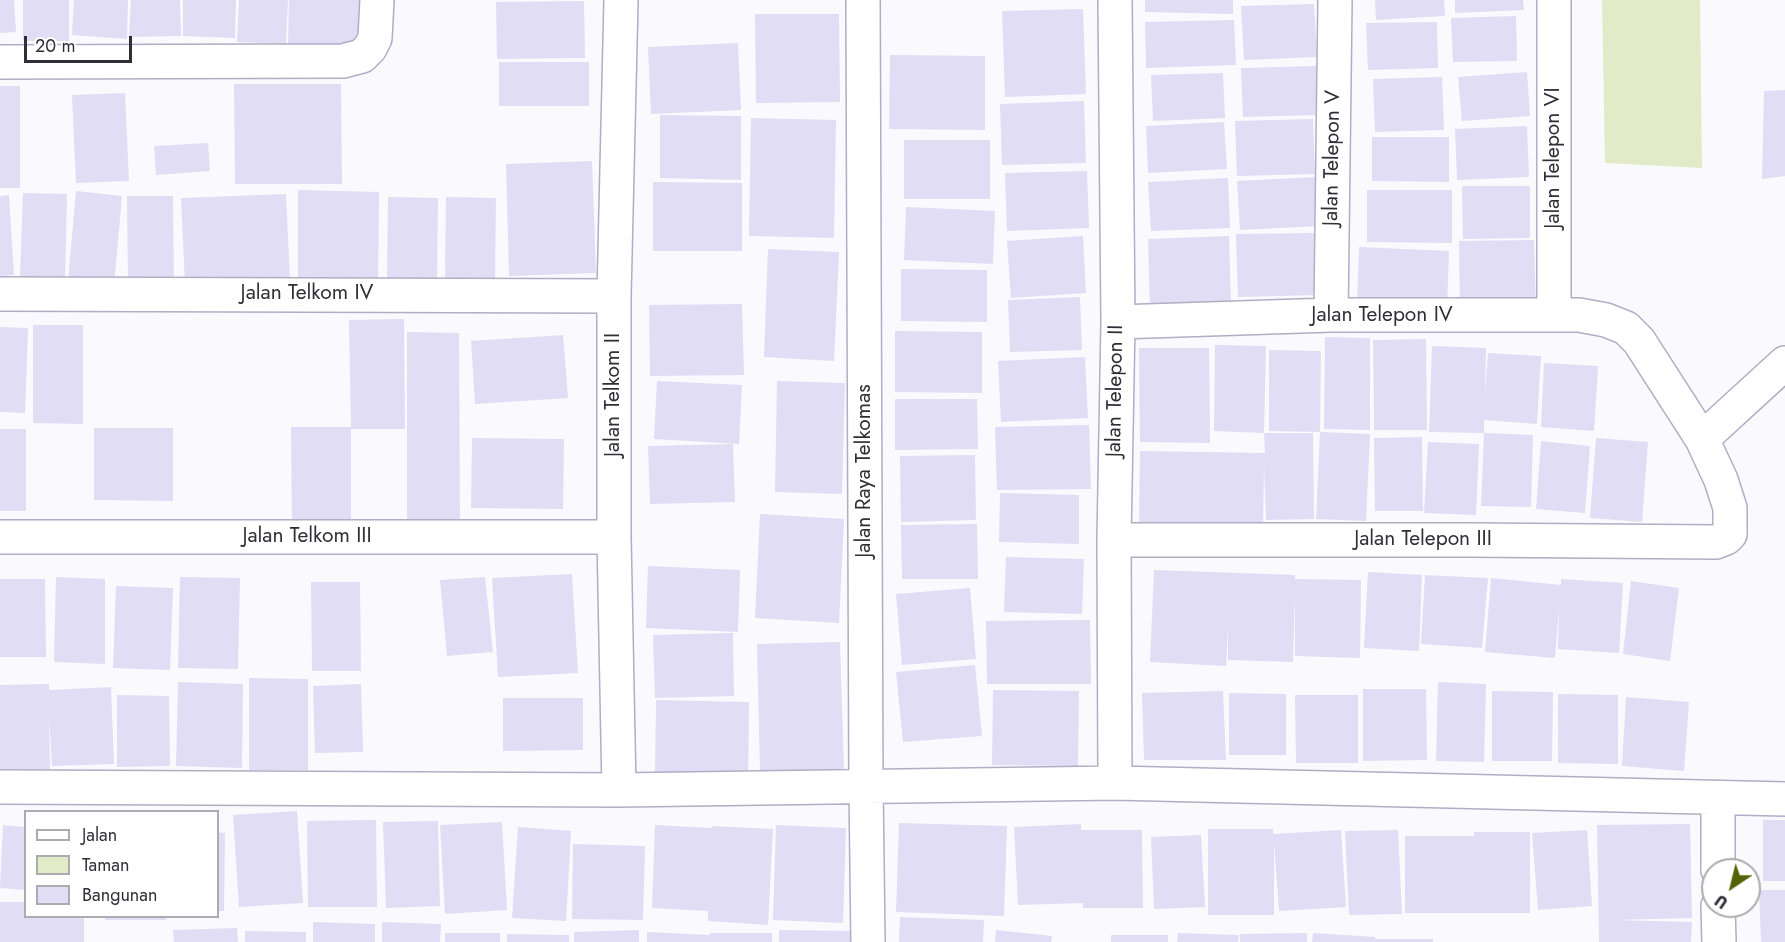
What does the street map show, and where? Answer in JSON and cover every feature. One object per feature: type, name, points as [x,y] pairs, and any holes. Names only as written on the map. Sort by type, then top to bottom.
[{"type":"street","points":[[0,62],[343,61],[362,56],[370,48],[375,39],[377,0]]},
{"type":"street","name":"Jalan Telkom II","points":[[619,790],[614,537],[614,296],[621,0]]},
{"type":"street","name":"Jalan Raya Telkomas","points":[[863,0],[868,942]]},
{"type":"street","name":"Jalan Telepon II","points":[[1115,0],[1118,322],[1114,540],[1115,783]]},
{"type":"street","name":"Jalan Telepon V","points":[[1332,315],[1335,0]]},
{"type":"street","name":"Jalan Telepon VI","points":[[1554,0],[1554,315]]},
{"type":"street","name":"Jalan Telkom IV","points":[[0,294],[614,296]]},
{"type":"street","name":"Jalan Telepon IV","points":[[1118,322],[1332,315],[1579,315],[1606,320],[1626,328],[1639,341],[1702,440]]},
{"type":"street","points":[[1702,440],[1785,363]]},
{"type":"street","name":"Jalan Telepon III","points":[[1114,540],[1716,542],[1730,534],[1730,508],[1721,480],[1702,440]]},
{"type":"street","name":"Jalan Telkom III","points":[[0,537],[614,537]]},
{"type":"street","points":[[0,787],[619,790],[1115,783],[1785,800]]},
{"type":"street","points":[[1718,798],[1718,858]]},
{"type":"street","points":[[1718,918],[1719,942]]},
{"type":"green space","points":[[1602,0],[1700,0],[1702,168],[1605,163]]},
{"type":"building","points":[[0,0],[14,0],[16,32],[0,33]]},
{"type":"building","points":[[23,0],[69,0],[69,41],[23,41]]},
{"type":"building","points":[[74,0],[128,0],[127,39],[72,35]]},
{"type":"building","points":[[131,0],[180,0],[181,36],[129,37]]},
{"type":"building","points":[[183,0],[236,0],[235,38],[183,36]]},
{"type":"building","points":[[239,0],[288,0],[286,44],[237,42]]},
{"type":"building","points":[[289,0],[360,0],[360,47],[288,45]]},
{"type":"building","points":[[1145,0],[1233,0],[1233,14],[1145,12]]},
{"type":"building","points":[[1375,0],[1444,0],[1445,16],[1376,20]]},
{"type":"building","points":[[1455,0],[1523,0],[1524,10],[1455,13]]},
{"type":"building","points":[[584,1],[585,58],[497,59],[496,2]]},
{"type":"building","points":[[1314,4],[1317,57],[1244,60],[1241,6]]},
{"type":"building","points":[[1083,9],[1086,94],[1005,97],[1002,11]]},
{"type":"building","points":[[755,14],[839,14],[840,102],[756,103]]},
{"type":"building","points":[[1516,16],[1517,61],[1453,62],[1451,18]]},
{"type":"building","points":[[1234,20],[1236,65],[1146,68],[1145,22]]},
{"type":"building","points":[[1437,22],[1438,68],[1368,70],[1366,23]]},
{"type":"building","points":[[738,43],[741,110],[651,114],[648,47]]},
{"type":"building","points":[[890,55],[985,56],[985,130],[889,129]]},
{"type":"building","points":[[499,62],[589,62],[589,106],[499,106]]},
{"type":"building","points":[[1317,66],[1318,115],[1243,117],[1241,68]]},
{"type":"building","points":[[1527,72],[1530,116],[1462,121],[1458,77]]},
{"type":"building","points":[[1223,73],[1225,118],[1153,121],[1151,75]]},
{"type":"building","points":[[1442,77],[1444,130],[1375,132],[1373,79]]},
{"type":"building","points":[[234,84],[341,84],[342,184],[235,184]]},
{"type":"building","points":[[0,86],[20,86],[20,188],[0,188]]},
{"type":"building","points":[[1785,90],[1785,176],[1762,179],[1764,91]]},
{"type":"building","points":[[125,93],[129,181],[76,183],[72,95]]},
{"type":"building","points":[[1084,101],[1086,163],[1002,165],[1000,104]]},
{"type":"building","points":[[660,115],[741,116],[741,180],[660,178]]},
{"type":"building","points":[[751,118],[836,120],[834,238],[749,236]]},
{"type":"building","points":[[1313,119],[1315,174],[1237,176],[1235,121]]},
{"type":"building","points":[[1224,122],[1227,169],[1148,173],[1146,126]]},
{"type":"building","points":[[1527,126],[1529,177],[1457,180],[1455,129]]},
{"type":"building","points":[[1372,137],[1449,137],[1449,182],[1372,181]]},
{"type":"building","points":[[904,140],[990,140],[990,199],[904,199]]},
{"type":"building","points":[[208,143],[210,171],[156,175],[154,146]]},
{"type":"building","points":[[592,161],[596,273],[509,276],[506,164]]},
{"type":"building","points":[[1087,171],[1089,228],[1007,231],[1005,173]]},
{"type":"building","points":[[1317,177],[1319,226],[1240,230],[1237,181]]},
{"type":"building","points":[[1228,178],[1230,228],[1151,231],[1148,182]]},
{"type":"building","points":[[653,182],[742,183],[742,251],[653,251]]},
{"type":"building","points":[[1462,186],[1530,186],[1530,238],[1463,239]]},
{"type":"building","points":[[298,190],[379,192],[378,284],[298,283]]},
{"type":"building","points":[[1367,190],[1452,190],[1452,243],[1367,242]]},
{"type":"building","points":[[76,191],[122,196],[114,286],[68,281]]},
{"type":"building","points":[[23,193],[67,194],[65,279],[20,277]]},
{"type":"building","points":[[286,194],[290,281],[185,284],[181,198]]},
{"type":"building","points":[[9,195],[14,275],[0,276],[0,196]]},
{"type":"building","points":[[127,196],[173,196],[174,287],[128,286]]},
{"type":"building","points":[[388,197],[438,198],[437,279],[387,279]]},
{"type":"building","points":[[446,197],[496,198],[495,280],[445,279]]},
{"type":"building","points":[[906,207],[995,211],[993,264],[904,260]]},
{"type":"building","points":[[1316,233],[1318,295],[1238,297],[1236,234]]},
{"type":"building","points":[[1083,236],[1086,293],[1011,298],[1007,241]]},
{"type":"building","points":[[1229,236],[1231,305],[1150,307],[1148,239]]},
{"type":"building","points":[[1534,240],[1536,310],[1460,311],[1459,241]]},
{"type":"building","points":[[1359,247],[1449,251],[1447,309],[1357,305]]},
{"type":"building","points":[[768,249],[839,252],[834,361],[764,357]]},
{"type":"building","points":[[901,269],[987,270],[987,322],[901,321]]},
{"type":"building","points":[[1080,297],[1082,350],[1010,352],[1008,300]]},
{"type":"building","points":[[742,304],[744,375],[650,376],[649,305]]},
{"type":"building","points":[[404,319],[405,429],[351,429],[351,526],[292,525],[291,427],[351,427],[349,320]]},
{"type":"building","points":[[33,325],[83,325],[83,424],[33,423]]},
{"type":"building","points":[[0,327],[28,328],[25,413],[0,412]]},
{"type":"building","points":[[895,331],[982,332],[982,393],[895,392]]},
{"type":"building","points":[[407,332],[459,333],[460,526],[407,525]]},
{"type":"building","points":[[563,335],[568,398],[475,404],[471,341]]},
{"type":"building","points":[[1325,337],[1370,338],[1370,430],[1324,429]]},
{"type":"building","points":[[1426,339],[1427,430],[1374,430],[1373,340]]},
{"type":"building","points":[[1215,345],[1266,346],[1264,433],[1214,431]]},
{"type":"building","points":[[1432,346],[1486,348],[1485,393],[1488,353],[1541,356],[1537,424],[1484,420],[1484,433],[1429,432]]},
{"type":"building","points":[[1139,348],[1209,348],[1210,443],[1140,442]]},
{"type":"building","points":[[1269,350],[1321,351],[1320,432],[1269,431]]},
{"type":"building","points":[[1085,357],[1088,418],[1001,422],[998,361]]},
{"type":"building","points":[[1544,363],[1598,366],[1594,431],[1541,427]]},
{"type":"building","points":[[657,381],[742,385],[739,444],[654,439]]},
{"type":"building","points":[[777,381],[845,383],[842,494],[775,492]]},
{"type":"building","points":[[895,399],[977,399],[978,449],[895,450]]},
{"type":"building","points":[[1089,425],[1091,489],[997,490],[995,427]]},
{"type":"building","points":[[94,428],[173,428],[173,501],[94,500]]},
{"type":"building","points":[[0,429],[26,429],[26,511],[0,511]]},
{"type":"building","points":[[1320,432],[1370,434],[1366,521],[1316,519]]},
{"type":"building","points":[[1264,433],[1313,433],[1314,519],[1266,520],[1264,467],[1263,530],[1139,529],[1140,451],[1265,453]]},
{"type":"building","points":[[1484,433],[1533,435],[1531,507],[1481,506]]},
{"type":"building","points":[[1422,437],[1423,511],[1375,511],[1374,438]]},
{"type":"building","points":[[472,438],[564,439],[563,509],[471,508]]},
{"type":"building","points":[[1596,438],[1648,442],[1642,522],[1590,518]]},
{"type":"building","points":[[1541,441],[1590,446],[1585,513],[1536,509]]},
{"type":"building","points":[[1428,442],[1479,444],[1476,515],[1424,513]]},
{"type":"building","points":[[733,444],[735,502],[650,504],[648,446]]},
{"type":"building","points":[[975,455],[976,520],[901,522],[900,456]]},
{"type":"building","points":[[1000,493],[1079,495],[1079,544],[999,542]]},
{"type":"building","points":[[760,514],[844,519],[839,623],[755,618]]},
{"type":"building","points":[[977,524],[978,579],[902,579],[901,525]]},
{"type":"building","points":[[1006,557],[1084,559],[1082,614],[1004,612]]},
{"type":"building","points":[[648,566],[740,570],[738,632],[646,628]]},
{"type":"building","points":[[1154,570],[1295,575],[1295,579],[1361,580],[1360,658],[1295,656],[1295,593],[1293,662],[1228,660],[1228,628],[1226,666],[1150,662]]},
{"type":"building","points":[[1368,572],[1422,575],[1419,651],[1364,648]]},
{"type":"building","points":[[572,574],[578,673],[498,677],[492,578]]},
{"type":"building","points":[[1425,575],[1488,578],[1482,648],[1421,644]]},
{"type":"building","points":[[56,577],[105,579],[105,664],[54,662]]},
{"type":"building","points":[[180,577],[240,578],[238,669],[178,668]]},
{"type":"building","points":[[485,577],[493,652],[447,656],[440,580]]},
{"type":"building","points":[[1491,578],[1561,585],[1561,579],[1623,583],[1619,653],[1558,649],[1559,608],[1555,658],[1485,652]]},
{"type":"building","points":[[0,579],[45,579],[46,657],[0,657]]},
{"type":"building","points":[[1631,581],[1679,588],[1670,661],[1623,654]]},
{"type":"building","points":[[311,582],[360,582],[361,671],[312,671]]},
{"type":"building","points":[[116,586],[173,588],[170,670],[113,668]]},
{"type":"building","points":[[970,588],[976,659],[902,665],[896,594]]},
{"type":"building","points":[[1090,620],[1091,684],[987,684],[986,621]]},
{"type":"building","points":[[733,633],[734,696],[655,698],[653,635]]},
{"type":"building","points":[[840,642],[844,770],[760,772],[757,644]]},
{"type":"building","points":[[975,665],[982,736],[903,742],[896,672]]},
{"type":"building","points":[[249,678],[308,679],[308,770],[249,770]]},
{"type":"building","points":[[178,682],[243,684],[242,768],[176,766]]},
{"type":"building","points":[[1438,682],[1486,684],[1484,762],[1436,761]]},
{"type":"building","points":[[49,684],[49,690],[111,687],[114,764],[52,766],[49,716],[50,769],[0,769],[0,685]]},
{"type":"building","points":[[361,684],[363,752],[315,753],[313,686]]},
{"type":"building","points":[[1363,689],[1426,689],[1427,760],[1363,761]]},
{"type":"building","points":[[993,690],[1079,691],[1078,766],[992,765]]},
{"type":"building","points":[[1223,691],[1226,760],[1144,760],[1142,693]]},
{"type":"building","points":[[1492,691],[1553,692],[1552,761],[1492,761]]},
{"type":"building","points":[[1229,693],[1286,694],[1286,755],[1229,755]]},
{"type":"building","points":[[1558,694],[1618,695],[1618,764],[1558,763]]},
{"type":"building","points":[[117,695],[169,696],[170,766],[117,767]]},
{"type":"building","points":[[1295,695],[1358,695],[1358,763],[1296,763]]},
{"type":"building","points":[[1626,697],[1689,702],[1684,771],[1622,766]]},
{"type":"building","points":[[503,698],[583,698],[583,750],[503,751]]},
{"type":"building","points":[[656,700],[749,702],[748,780],[655,778]]},
{"type":"building","points":[[297,811],[303,903],[239,907],[233,815]]},
{"type":"building","points":[[376,820],[377,907],[308,907],[307,821]]},
{"type":"building","points":[[1763,820],[1785,820],[1785,881],[1763,881]]},
{"type":"building","points":[[438,821],[440,906],[386,908],[383,822]]},
{"type":"building","points":[[502,822],[507,910],[445,914],[440,825]]},
{"type":"building","points":[[899,823],[1007,826],[1004,916],[896,912]]},
{"type":"building","points":[[1081,824],[1081,830],[1142,830],[1143,908],[1083,908],[1083,903],[1018,905],[1014,827]]},
{"type":"building","points":[[1690,824],[1692,918],[1614,920],[1692,922],[1691,942],[1599,942],[1597,825]]},
{"type":"building","points":[[3,825],[24,827],[24,890],[0,888]]},
{"type":"building","points":[[655,825],[773,829],[768,925],[708,921],[708,911],[652,908]]},
{"type":"building","points":[[776,825],[846,828],[843,923],[773,920]]},
{"type":"building","points":[[518,827],[571,831],[566,921],[512,918]]},
{"type":"building","points":[[1208,829],[1273,829],[1273,834],[1341,830],[1346,907],[1279,911],[1274,842],[1274,915],[1208,915]]},
{"type":"building","points":[[1398,830],[1402,914],[1349,915],[1345,831]]},
{"type":"building","points":[[1587,830],[1592,906],[1538,910],[1532,833]]},
{"type":"building","points":[[219,832],[225,833],[224,911],[219,911]]},
{"type":"building","points":[[1474,832],[1530,832],[1530,913],[1405,913],[1405,836],[1474,836]]},
{"type":"building","points":[[1201,835],[1205,907],[1154,909],[1151,837]]},
{"type":"building","points":[[573,844],[645,846],[643,920],[572,919]]},
{"type":"building","points":[[1761,890],[1785,890],[1785,942],[1761,942]]},
{"type":"building","points":[[0,902],[24,902],[24,918],[84,918],[84,942],[0,942]]},
{"type":"building","points":[[900,917],[984,920],[983,942],[899,942]]},
{"type":"building","points":[[105,918],[166,918],[166,920],[105,920]]},
{"type":"building","points":[[313,922],[375,924],[375,942],[313,942]]},
{"type":"building","points":[[382,922],[441,924],[440,942],[382,942]]},
{"type":"building","points":[[237,928],[238,942],[174,942],[173,930]]},
{"type":"building","points":[[639,930],[639,942],[574,942],[574,932]]},
{"type":"building","points":[[779,930],[854,931],[854,942],[779,942]]},
{"type":"building","points":[[996,930],[1052,936],[1051,942],[995,942]]},
{"type":"building","points":[[245,931],[306,932],[306,942],[245,942]]},
{"type":"building","points":[[647,932],[710,935],[710,933],[772,933],[772,942],[647,942]]},
{"type":"building","points":[[445,933],[500,933],[500,942],[445,942]]},
{"type":"building","points":[[1178,933],[1239,935],[1238,942],[1177,942]]},
{"type":"building","points":[[1307,933],[1307,942],[1240,942],[1240,934]]},
{"type":"building","points":[[1313,933],[1375,937],[1375,939],[1433,939],[1433,942],[1312,942]]},
{"type":"building","points":[[507,934],[569,935],[569,942],[507,942]]},
{"type":"building","points":[[1111,935],[1168,935],[1168,942],[1111,942]]}]
